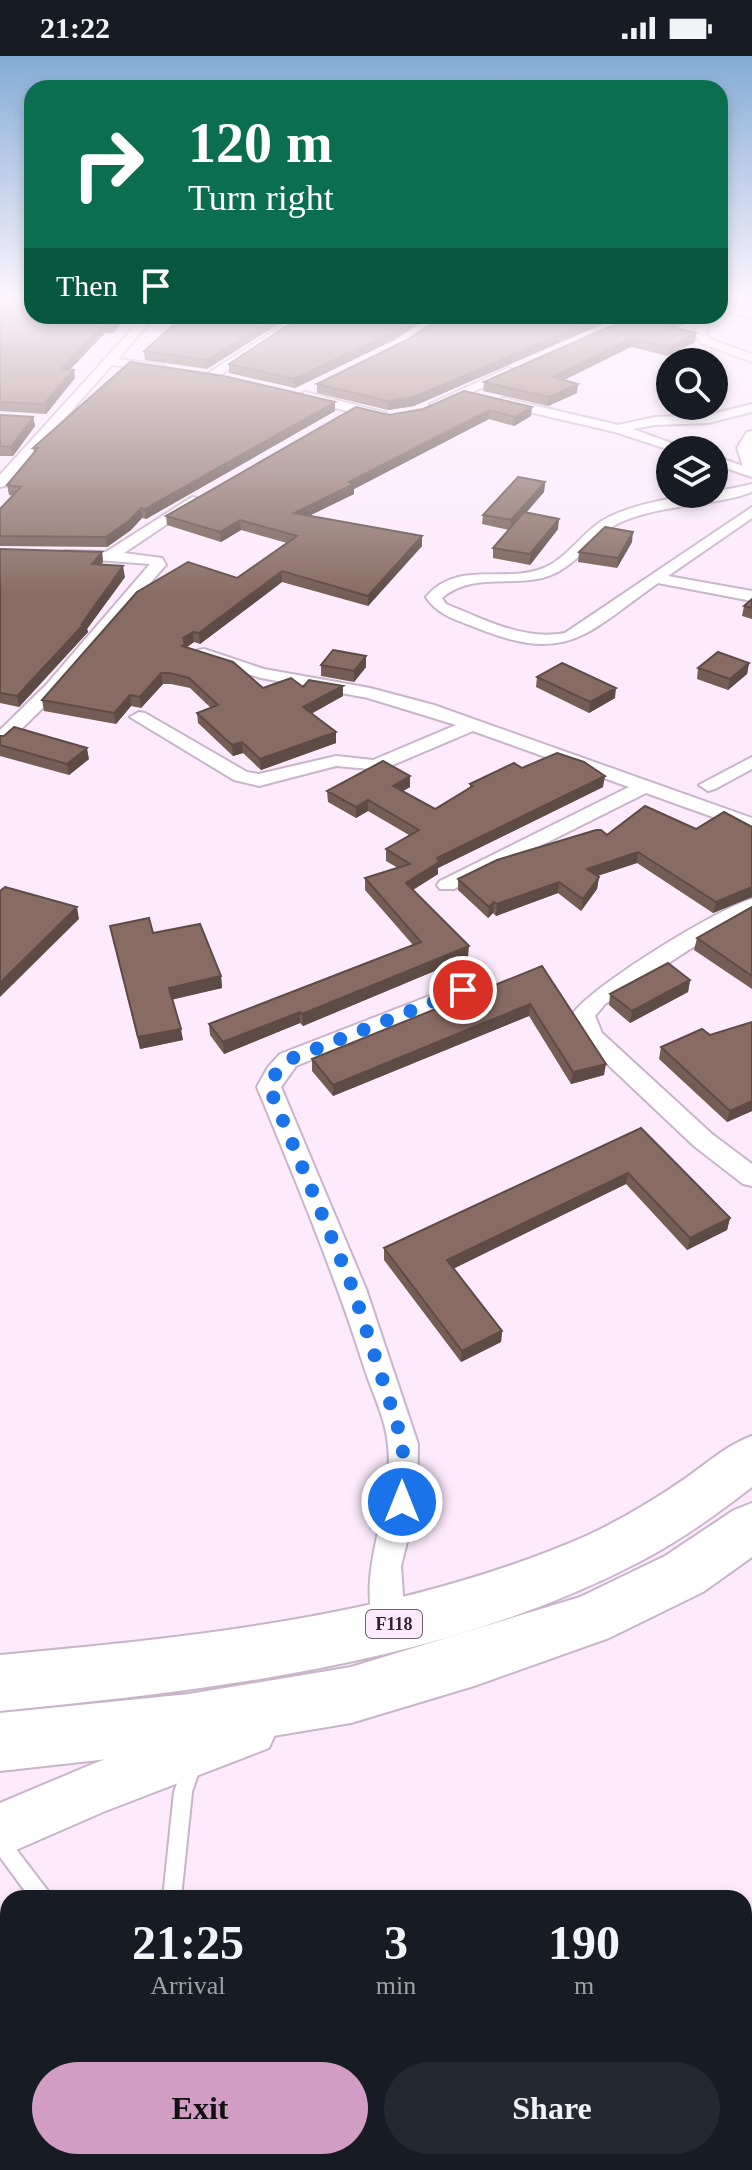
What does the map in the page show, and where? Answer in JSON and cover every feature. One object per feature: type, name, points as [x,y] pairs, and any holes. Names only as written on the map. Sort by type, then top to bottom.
[{"type":"main road","name":"F118","points":[[0,1683],[199,1661],[334,1639],[485,1601],[607,1552],[714,1488],[752,1458]]},
{"type":"main road","points":[[0,1830],[197,1750],[339,1697],[474,1659],[590,1620],[684,1574],[752,1527]]},
{"type":"main road","points":[[0,1742],[189,1722],[339,1697]]},
{"type":"street","points":[[1,481],[47,420],[69,400]]},
{"type":"street","points":[[311,400],[345,414],[395,417]]},
{"type":"street","points":[[418,412],[446,400]]},
{"type":"street","points":[[490,400],[619,429],[656,441]]},
{"type":"street","points":[[728,414],[752,408]]},
{"type":"street","points":[[728,417],[752,417]]},
{"type":"street","points":[[619,429],[670,420]]},
{"type":"street","points":[[752,435],[744,448],[752,472]]},
{"type":"street","points":[[728,464],[752,472]]},
{"type":"street","points":[[752,488],[730,496],[615,519],[594,532],[546,573],[463,579],[443,587],[434,597],[440,607],[530,640],[552,642],[570,637],[752,511]]},
{"type":"street","points":[[111,555],[157,522],[211,490]]},
{"type":"street","points":[[0,740],[52,689],[158,565],[154,560],[111,555],[48,553]]},
{"type":"street","points":[[654,577],[677,583],[722,587],[752,596]]},
{"type":"street","points":[[195,650],[261,673],[370,693],[474,724],[752,825]]},
{"type":"street","points":[[139,717],[241,776],[259,780],[336,761],[375,766],[474,724]]},
{"type":"street","points":[[708,785],[752,762]]},
{"type":"street","points":[[447,885],[644,787]]},
{"type":"street","points":[[752,905],[694,937],[597,999],[583,1015],[592,1037],[703,1140],[752,1177]]},
{"type":"street","points":[[389,1625],[385,1566],[402,1502],[403,1444],[353,1289],[269,1087],[288,1060],[463,990]]},
{"type":"lane","points":[[173,1890],[183,1792],[197,1750]]},
{"type":"lane","points":[[0,1842],[35,1890]]},
{"type":"building","points":[[0,400],[48,400],[44,404]]},
{"type":"building","points":[[88,400],[335,402],[145,509],[141,508],[106,537],[0,536],[0,509],[21,487],[7,485],[38,448],[33,448]]},
{"type":"building","points":[[444,400],[501,400],[532,407],[515,417],[489,410],[294,513],[422,536],[368,596],[282,571],[199,633],[193,632],[183,638],[185,644],[182,646],[233,662],[263,688],[291,678],[303,687],[309,680],[343,686],[303,707],[336,732],[260,759],[242,742],[232,745],[197,713],[218,705],[189,678],[169,673],[161,673],[140,697],[130,695],[114,713],[42,700],[137,592],[188,562],[237,578],[297,536],[240,520],[220,532],[166,516],[356,407],[389,415],[423,409]]},
{"type":"building","points":[[0,415],[33,417],[11,447],[0,446]]},
{"type":"building","points":[[518,477],[545,482],[511,520],[483,515]]},
{"type":"building","points":[[524,512],[559,519],[530,554],[493,548]]},
{"type":"building","points":[[605,527],[633,532],[618,558],[579,552]]},
{"type":"building","points":[[0,549],[102,552],[92,564],[123,566],[81,625],[86,622],[17,696],[0,693]]},
{"type":"building","points":[[333,650],[366,656],[354,671],[321,665]]},
{"type":"building","points":[[718,652],[749,663],[730,679],[698,668]]},
{"type":"building","points":[[562,663],[616,688],[590,702],[537,677]]},
{"type":"building","points":[[14,727],[87,748],[67,764],[0,745],[0,736]]},
{"type":"building","points":[[557,753],[584,762],[605,776],[437,858],[439,862],[406,883],[469,946],[302,1014],[300,1012],[223,1042],[209,1024],[421,942],[365,878],[410,864],[386,849],[419,830],[368,800],[356,807],[327,791],[383,761],[410,776],[393,786],[435,809],[473,786],[470,784],[514,763],[522,768]]},
{"type":"building","points":[[645,806],[696,829],[724,812],[752,827],[752,887],[716,902],[638,852],[587,869],[599,877],[583,899],[559,882],[497,904],[494,902],[489,907],[458,879],[497,860],[596,830],[607,835]]},
{"type":"building","points":[[5,887],[77,907],[0,983],[0,891]]},
{"type":"building","points":[[752,907],[752,976],[697,938]]},
{"type":"building","points":[[149,918],[153,933],[200,924],[221,976],[169,988],[181,1029],[138,1037],[110,926]]},
{"type":"building","points":[[668,963],[690,980],[632,1011],[610,994]]},
{"type":"building","points":[[542,966],[606,1064],[573,1072],[530,1004],[333,1085],[312,1059]]},
{"type":"building","points":[[752,1022],[752,1101],[730,1111],[661,1047],[702,1029],[710,1035]]},
{"type":"building","points":[[641,1128],[730,1218],[690,1238],[628,1173],[447,1260],[502,1331],[462,1351],[384,1248]]},
{"type":"route","points":[[402,1502],[403,1444],[395,1418],[353,1289],[271,1099],[269,1087],[288,1060],[463,990]]}]
